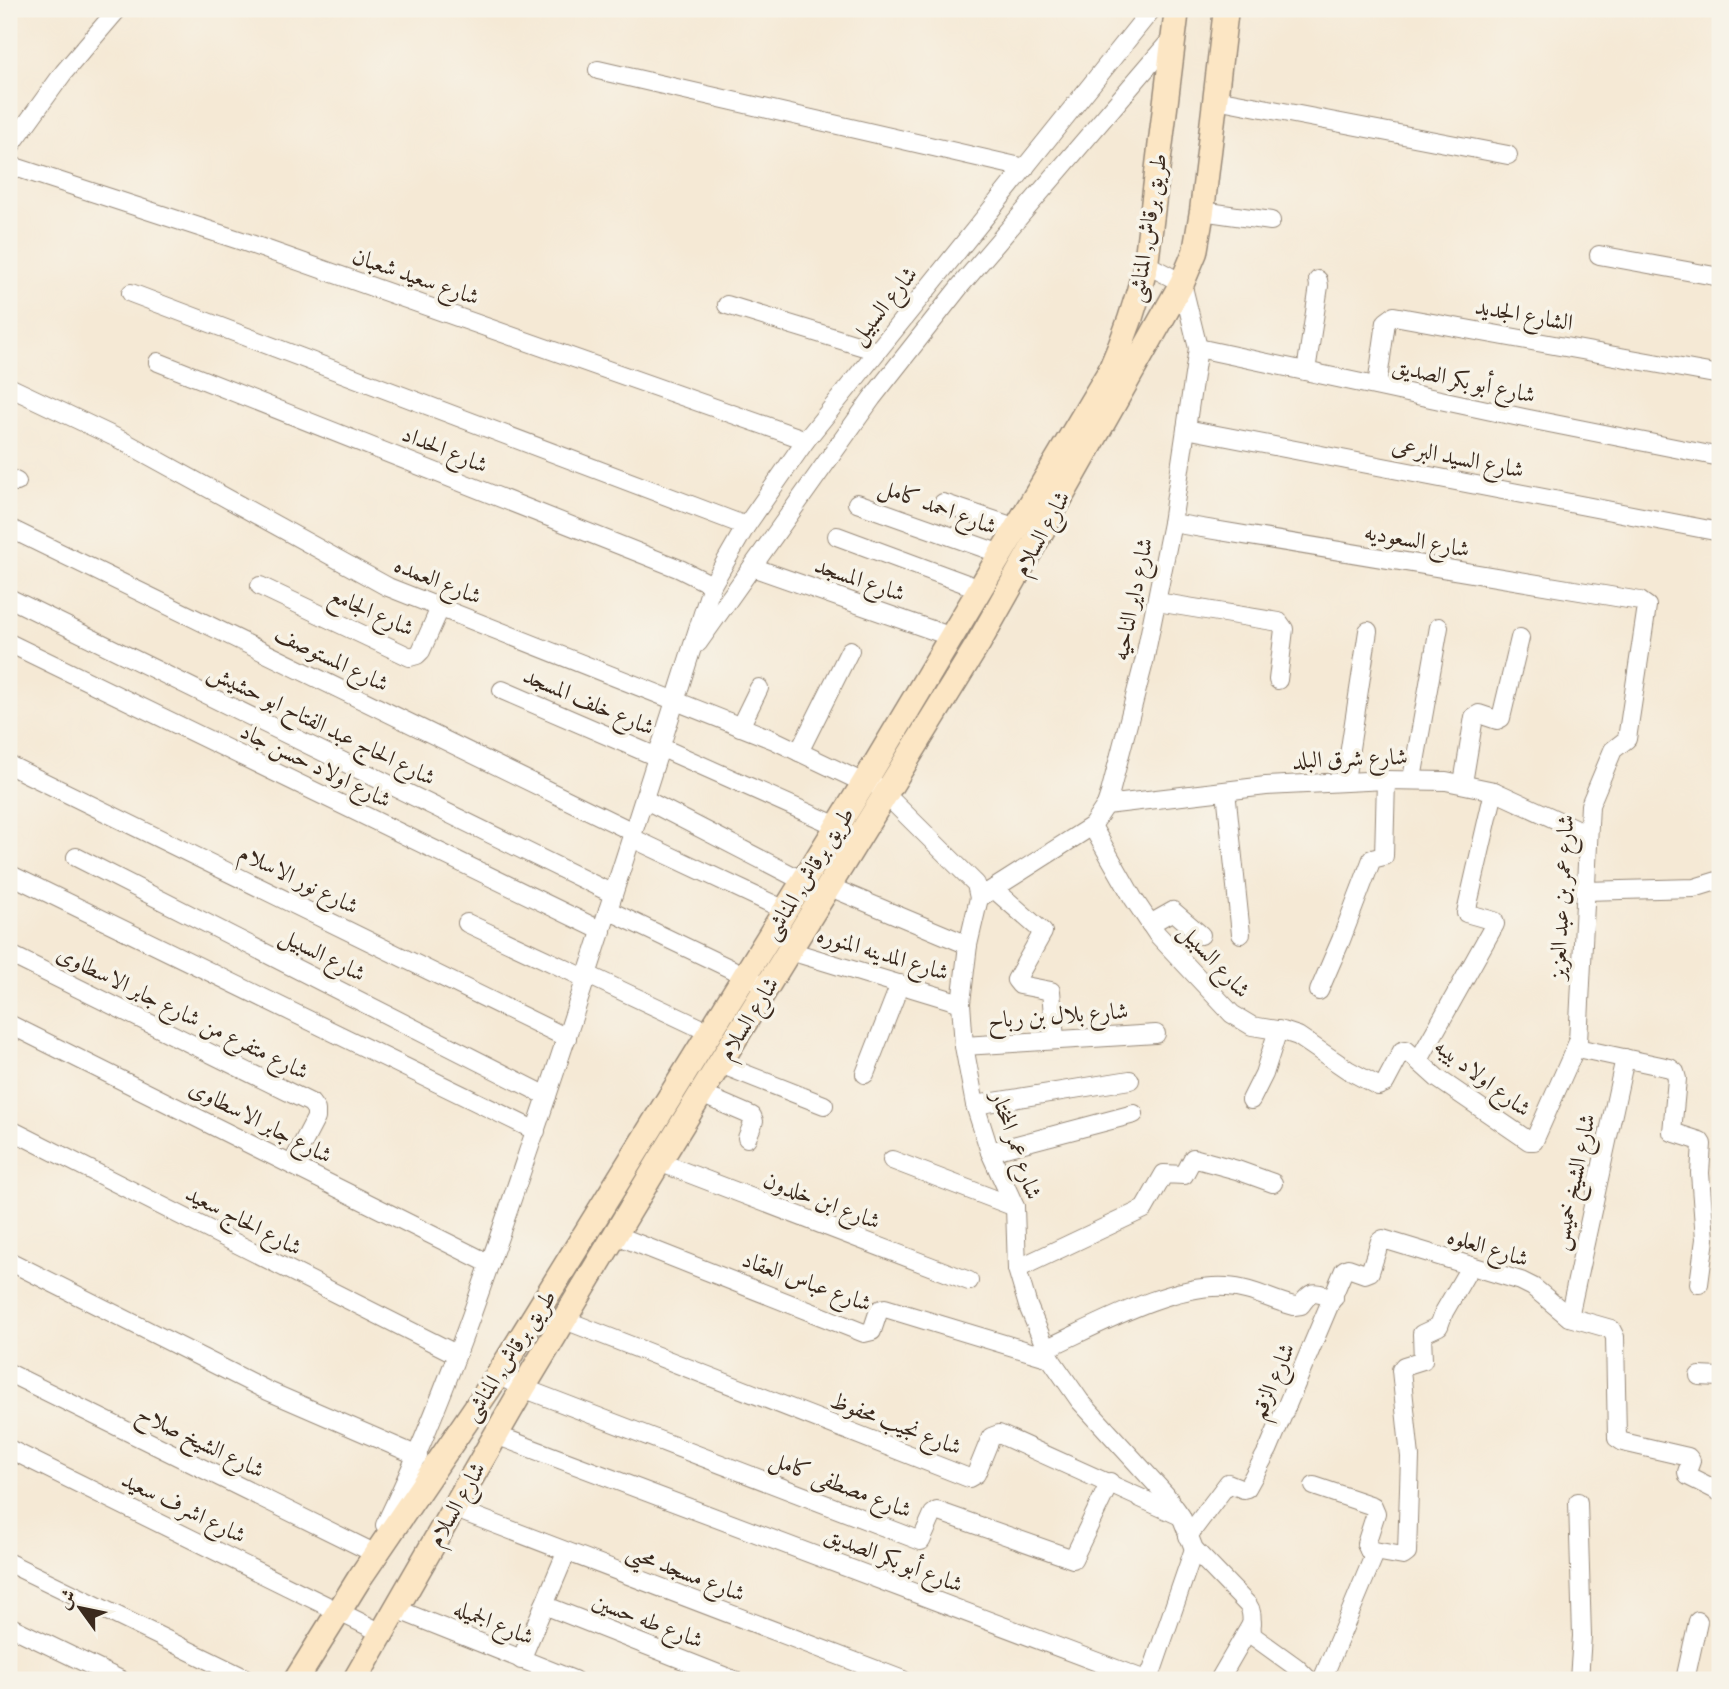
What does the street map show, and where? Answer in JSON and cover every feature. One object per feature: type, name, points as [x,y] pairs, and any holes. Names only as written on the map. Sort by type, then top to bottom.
[{"type":"street","points":[[9,148],[64,72],[118,9]]},
{"type":"street","name":"شارع السبيل","points":[[359,1579],[418,1456],[490,1264],[602,932],[712,585],[746,526],[806,440],[1152,9]]},
{"type":"street","name":"طريق برقاش, المناشى","points":[[296,1680],[338,1610],[498,1375],[866,780],[1109,373],[1125,338],[1146,264],[1177,9]]},
{"type":"street","name":"طريق برقاش, المناشى","points":[[1182,283],[1195,252],[1202,211],[1226,9]]},
{"type":"street","name":"شارع السبيل","points":[[690,654],[872,398],[953,296],[1174,36]]},
{"type":"street","points":[[598,70],[1025,167]]},
{"type":"street","points":[[1216,99],[1508,155]]},
{"type":"street","name":"شارع سعيد شعبان","points":[[9,165],[258,246],[806,440]]},
{"type":"street","points":[[1202,211],[1271,221]]},
{"type":"street","points":[[1599,255],[1720,277]]},
{"type":"street","points":[[1146,264],[1182,283]]},
{"type":"street","points":[[1306,371],[1320,286],[1318,280]]},
{"type":"street","name":"شارع داير الناحيه","points":[[987,894],[1092,826],[1106,806],[1157,602],[1172,523],[1198,348],[1182,283]]},
{"type":"street","name":"شارع السلام","points":[[355,1680],[523,1388],[978,644],[1182,283]]},
{"type":"street","points":[[131,293],[746,526]]},
{"type":"street","points":[[727,305],[877,351]]},
{"type":"street","name":"الشارع الجديد","points":[[1377,386],[1386,322],[1394,316],[1720,375]]},
{"type":"street","name":"شارع أبو بكر الصديق","points":[[1198,348],[1720,457]]},
{"type":"street","name":"شارع الحداد","points":[[159,362],[667,564],[712,585]]},
{"type":"street","name":"شارع العمده","points":[[9,387],[121,440],[388,587],[866,780]]},
{"type":"street","name":"شارع السيد البرعى","points":[[1186,429],[1720,532]]},
{"type":"street","name":"شارع احمد كامل","points":[[858,503],[1001,554]]},
{"type":"street","points":[[943,503],[1017,528]]},
{"type":"street","name":"شارع السعوديه","points":[[1172,523],[1640,601],[1646,604],[1648,611]]},
{"type":"street","name":"شارع المستوصف","points":[[9,528],[785,910]]},
{"type":"street","points":[[836,536],[981,589]]},
{"type":"street","name":"شارع المسجد","points":[[752,568],[951,637]]},
{"type":"street","name":"شارع الجامع","points":[[260,586],[411,657],[421,651],[440,608]]},
{"type":"street","name":"شارع الحاج عبد الفتاح ابو حشيش","points":[[9,598],[611,902],[768,987]]},
{"type":"street","points":[[1157,602],[1279,622],[1284,629],[1278,680]]},
{"type":"street","name":"شارع عمر بن عبد العزيز","points":[[1529,1141],[1534,1141],[1577,1048],[1591,800],[1613,750],[1626,739],[1648,611]]},
{"type":"street","points":[[1412,779],[1439,626]]},
{"type":"street","points":[[1345,781],[1368,631]]},
{"type":"street","points":[[1463,783],[1474,717],[1479,714],[1501,719],[1520,638]]},
{"type":"street","name":"شارع اولاد حسن جاد","points":[[9,643],[602,932]]},
{"type":"street","points":[[799,752],[850,650]]},
{"type":"street","points":[[740,727],[759,688]]},
{"type":"street","name":"شارع خلف المسجد","points":[[502,690],[837,826]]},
{"type":"street","name":"شارع نور الاسلام","points":[[9,765],[567,1038]]},
{"type":"street","name":"شارع شرق البلد","points":[[1106,806],[1266,786],[1412,779],[1463,783],[1494,791],[1587,834]]},
{"type":"street","points":[[866,780],[887,795],[987,894],[1043,932],[1016,980],[1020,985],[1051,991],[1055,1039]]},
{"type":"street","points":[[1319,991],[1372,859],[1384,855],[1386,780]]},
{"type":"street","points":[[1226,791],[1241,934]]},
{"type":"street","points":[[1419,1060],[1495,924],[1494,921],[1466,913],[1494,791]]},
{"type":"street","points":[[644,799],[803,881]]},
{"type":"street","name":"شارع السبيل","points":[[1092,826],[1150,924],[1167,946],[1239,1021],[1303,1039],[1376,1085],[1382,1086],[1386,1082]]},
{"type":"street","name":"شارع السبيل","points":[[76,857],[547,1096]]},
{"type":"street","points":[[9,874],[536,1131]]},
{"type":"street","points":[[1584,891],[1693,888],[1720,880]]},
{"type":"street","points":[[830,887],[968,945]]},
{"type":"street","name":"شارع عمر المختار","points":[[987,894],[968,945],[961,1003],[964,1046],[975,1105],[990,1152],[1015,1207],[1017,1269],[1048,1354],[1080,1401],[1158,1485],[1181,1516],[1191,1542],[1248,1605],[1252,1613],[1251,1630],[1256,1639],[1296,1667],[1308,1680]]},
{"type":"street","points":[[1150,924],[1173,911],[1201,935]]},
{"type":"street","points":[[467,923],[709,1032]]},
{"type":"street","name":"شارع المدينه المنوره","points":[[790,951],[961,1003]]},
{"type":"street","name":"شارع متفرع من شارع جابر الاسطاوى","points":[[9,954],[311,1103],[317,1118],[292,1164]]},
{"type":"street","points":[[865,1074],[900,984]]},
{"type":"street","name":"شارع جابر الاسطاوى","points":[[9,1024],[490,1264]]},
{"type":"street","points":[[1251,1100],[1264,1074],[1278,1030]]},
{"type":"street","name":"شارع بلال بن رباح","points":[[964,1046],[1156,1034]]},
{"type":"street","points":[[1577,1048],[1673,1069],[1677,1079],[1672,1132],[1702,1142],[1700,1172],[1705,1239],[1699,1284]]},
{"type":"street","name":"شارع اولاد بيبه","points":[[1386,1082],[1403,1050],[1407,1051],[1437,1078],[1529,1141]]},
{"type":"street","name":"شارع الشيخ خميس","points":[[1569,1317],[1625,1058]]},
{"type":"street","points":[[720,1064],[824,1105]]},
{"type":"street","points":[[975,1105],[1130,1080]]},
{"type":"street","points":[[701,1094],[752,1116],[754,1121],[747,1138]]},
{"type":"street","points":[[990,1152],[1134,1114]]},
{"type":"street","name":"شارع الحاج سعيد","points":[[9,1129],[456,1354]]},
{"type":"street","points":[[1017,1269],[1144,1209],[1150,1203],[1164,1174],[1184,1175],[1192,1159],[1273,1183]]},
{"type":"street","points":[[892,1160],[1015,1207]]},
{"type":"street","name":"شارع ابن خلدون","points":[[659,1162],[969,1281]]},
{"type":"street","name":"شارع عباس العقاد","points":[[616,1235],[864,1333],[872,1331],[879,1310],[885,1308],[1048,1354]]},
{"type":"street","name":"شارع العلوه","points":[[1384,1240],[1527,1284],[1569,1317]]},
{"type":"street","name":"شارع الزقم","points":[[1191,1542],[1228,1483],[1244,1490],[1248,1487],[1268,1450],[1346,1268],[1365,1274],[1370,1272],[1380,1241],[1384,1240]]},
{"type":"street","points":[[9,1261],[268,1391],[418,1456]]},
{"type":"street","points":[[1369,1550],[1403,1556],[1407,1553],[1411,1477],[1401,1370],[1423,1360],[1422,1334],[1439,1326],[1470,1267]]},
{"type":"street","points":[[1048,1354],[1129,1311],[1169,1296],[1201,1288],[1237,1288],[1296,1307],[1312,1292],[1334,1298]]},
{"type":"street","points":[[1569,1317],[1609,1328],[1614,1332],[1618,1439],[1689,1457],[1691,1461],[1688,1476],[1720,1492]]},
{"type":"street","name":"شارع نجيب محفوظ","points":[[565,1320],[969,1478],[976,1474],[991,1437],[996,1434],[1110,1482],[1181,1516]]},
{"type":"street","name":"شارع الشيخ صلاح","points":[[9,1373],[372,1552]]},
{"type":"street","name":"شارع مصطفى كامل","points":[[498,1375],[523,1388],[921,1541],[933,1514],[937,1511],[1073,1559],[1110,1482]]},
{"type":"street","points":[[1699,1376],[1720,1377]]},
{"type":"street","name":"شارع أبو بكر الصديق","points":[[496,1436],[1138,1677],[1146,1677],[1152,1671],[1191,1542]]},
{"type":"street","name":"شارع اشرف سعيد","points":[[9,1448],[382,1633]]},
{"type":"street","points":[[1314,1486],[1375,1508],[1376,1513],[1366,1544],[1373,1558],[1322,1680]]},
{"type":"street","points":[[1578,1502],[1582,1636],[1579,1680]]},
{"type":"street","name":"شارع مسجد محيى","points":[[453,1508],[903,1680]]},
{"type":"street","points":[[521,1660],[566,1553]]},
{"type":"street","points":[[9,1563],[250,1680]]},
{"type":"street","name":"شارع طه حسين","points":[[544,1605],[734,1680]]},
{"type":"street","name":"شارع الجميله","points":[[396,1609],[574,1680]]},
{"type":"street","points":[[1685,1680],[1698,1621]]},
{"type":"street","points":[[1219,1680],[1252,1623]]},
{"type":"street","points":[[9,1626],[121,1680]]}]
